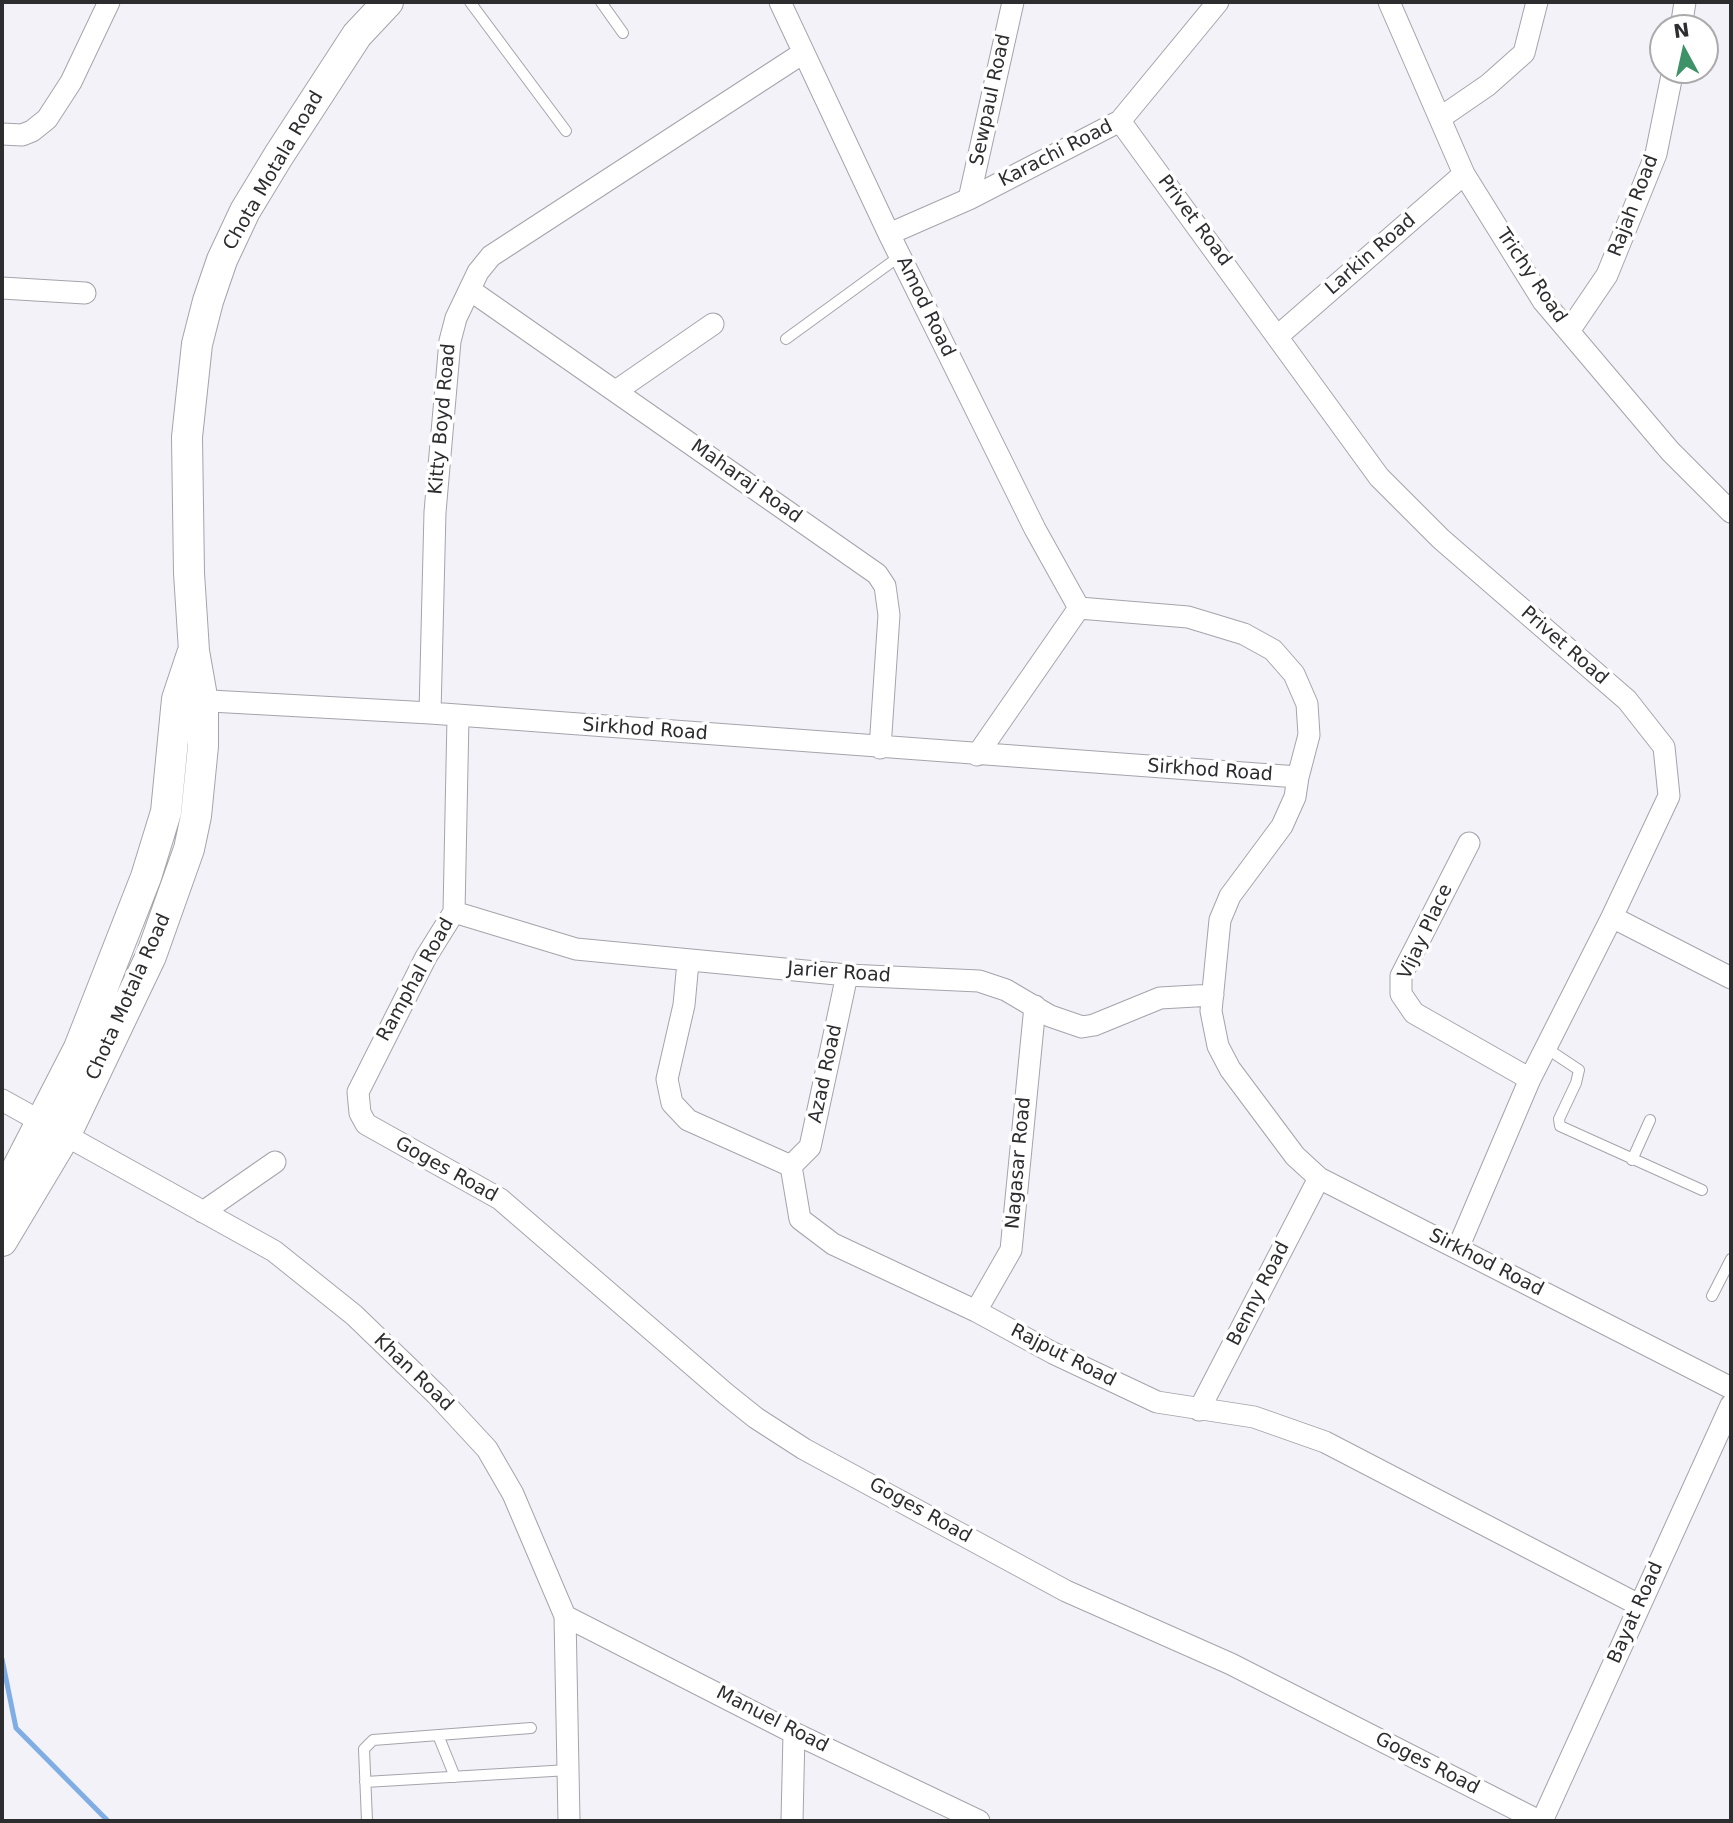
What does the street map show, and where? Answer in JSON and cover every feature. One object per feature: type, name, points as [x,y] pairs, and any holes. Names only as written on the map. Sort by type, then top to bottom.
[{"type":"street","points":[[2,134],[22,135],[47,119],[71,82],[110,2]]},
{"type":"street","name":"Chota Motala Road","points":[[2,1241],[53,1128],[79,1048],[146,877],[166,812],[190,700],[194,651],[188,573],[187,437],[197,344],[208,301],[222,260],[245,211],[357,36],[388,2]]},
{"type":"street","name":"Amod Road","points":[[780,2],[900,257],[1035,529],[1079,608]]},
{"type":"street","name":"Sewpaul Road","points":[[969,199],[1013,2]]},
{"type":"street","name":"Karachi Road","points":[[889,234],[969,199],[1119,121],[1218,2]]},
{"type":"street","name":"Trichy Road","points":[[1389,2],[1464,174],[1543,301],[1670,451],[1731,512]]},
{"type":"street","points":[[1440,118],[1499,77],[1524,53],[1537,2]]},
{"type":"street","name":"Kitty Boyd Road","points":[[430,713],[435,512],[441,421],[450,341],[456,318],[470,290],[491,256],[803,53]]},
{"type":"street","name":"Rajah Road","points":[[1569,331],[1607,275],[1642,190],[1656,154],[1670,84]]},
{"type":"street","name":"Privet Road","points":[[1119,121],[1279,335],[1379,477],[1441,540],[1627,700],[1661,740],[1668,766],[1669,796],[1612,917],[1530,1079],[1458,1248]]},
{"type":"street","name":"Larkin Road","points":[[1279,335],[1464,174]]},
{"type":"street","points":[[2,288],[85,293]]},
{"type":"street","name":"Maharaj Road","points":[[470,290],[877,574],[885,586],[889,615],[880,748]]},
{"type":"street","points":[[616,391],[713,324]]},
{"type":"street","points":[[977,755],[1079,608],[1188,617],[1244,634],[1273,650],[1294,674],[1307,704],[1309,735],[1298,777]]},
{"type":"street","name":"Sirkhod Road","points":[[190,700],[430,713],[1298,777],[1295,797],[1282,826],[1230,896],[1220,920],[1212,1025],[1230,1069],[1295,1156],[1319,1178],[1731,1388]]},
{"type":"street","name":"Ramphal Road","points":[[360,1113],[358,1092],[426,957],[454,912],[458,717]]},
{"type":"street","name":"Vijay Place","points":[[1469,843],[1401,976],[1401,994],[1414,1013],[1530,1079]]},
{"type":"street","name":"Jarier Road","points":[[454,912],[576,948],[688,962],[847,975],[979,981],[1006,990],[1049,1016],[1082,1027],[1094,1025],[1160,998],[1213,995]]},
{"type":"street","points":[[1612,917],[1731,978]]},
{"type":"street","points":[[688,962],[684,1005],[667,1079],[672,1103],[688,1120],[791,1166]]},
{"type":"street","name":"Azad Road","points":[[791,1166],[810,1147],[847,975]]},
{"type":"street","name":"Nagasar Road","points":[[976,1311],[1011,1250],[1035,1006]]},
{"type":"street","name":"Khan Road","points":[[2,1101],[274,1251],[344,1307],[460,1418],[487,1448],[513,1494],[565,1616],[569,1821]]},
{"type":"street","name":"Goges Road","points":[[360,1113],[373,1130],[500,1199],[736,1402],[804,1449],[1066,1591],[1231,1664],[1541,1821]]},
{"type":"street","name":"Chota Motala Road","points":[[2,1198],[53,1128]]},
{"type":"street","points":[[203,1212],[275,1162]]},
{"type":"street","name":"Rajput Road","points":[[791,1166],[796,1209],[807,1227],[832,1244],[976,1311],[1053,1353],[1157,1402],[1254,1417],[1325,1442],[1639,1605]]},
{"type":"street","name":"Benny Road","points":[[1199,1410],[1319,1178]]},
{"type":"street","name":"Bayat Road","points":[[1541,1821],[1731,1405]]},
{"type":"street","name":"Manuel Road","points":[[565,1616],[794,1732],[979,1821]]},
{"type":"street","points":[[792,1821],[794,1732]]},
{"type":"lane","points":[[470,2],[566,131]]},
{"type":"lane","points":[[601,2],[623,33]]},
{"type":"lane","points":[[786,339],[900,257]]},
{"type":"lane","points":[[1546,1048],[1579,1070],[1576,1083],[1559,1119],[1560,1126],[1702,1190]]},
{"type":"lane","points":[[1632,1160],[1650,1120]]},
{"type":"lane","points":[[1712,1296],[1731,1259]]},
{"type":"lane","points":[[366,1821],[364,1749],[368,1742],[531,1728]]},
{"type":"lane","points":[[438,1735],[455,1777]]},
{"type":"lane","points":[[365,1782],[569,1770]]},
{"type":"waterway","points":[[2,1659],[16,1728],[108,1821]]}]
